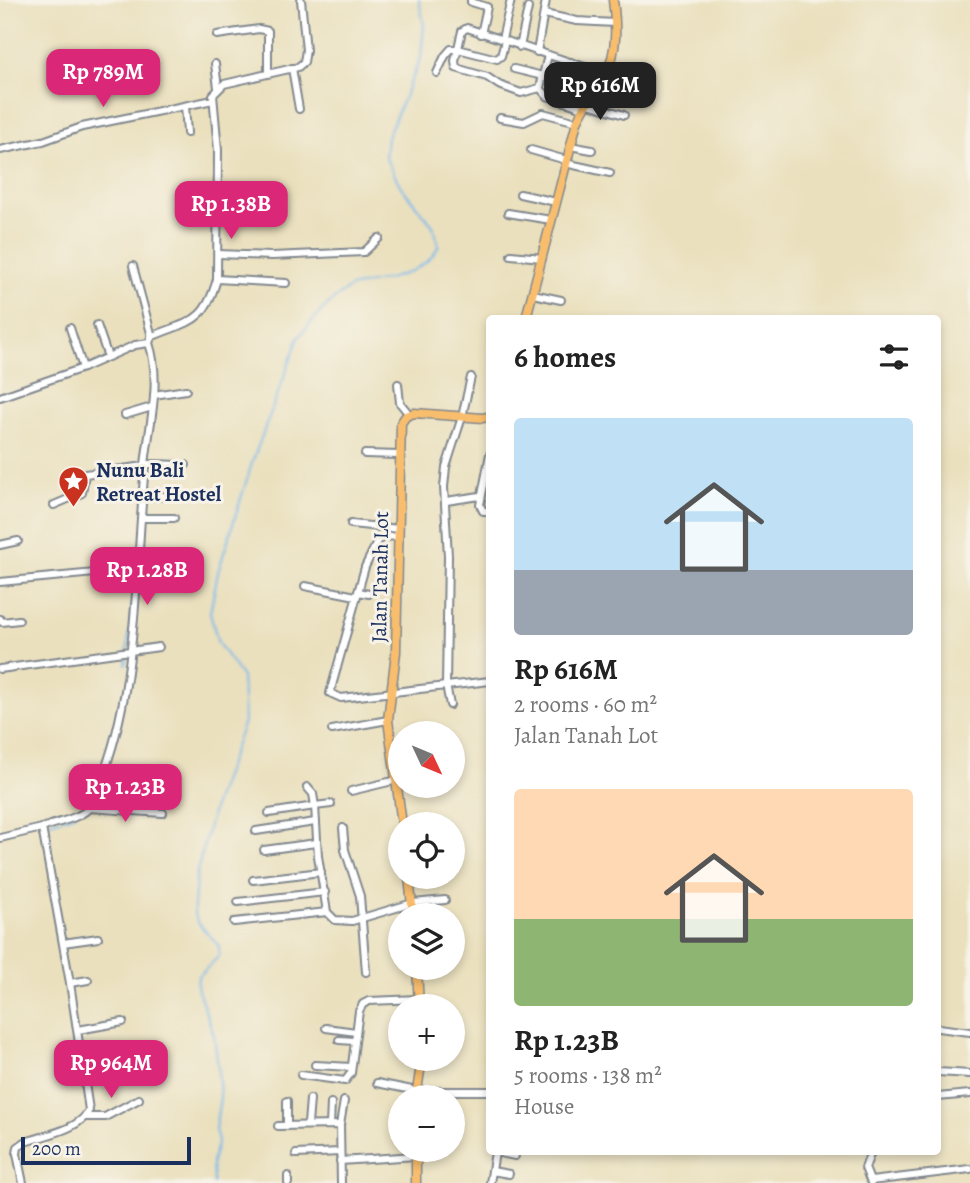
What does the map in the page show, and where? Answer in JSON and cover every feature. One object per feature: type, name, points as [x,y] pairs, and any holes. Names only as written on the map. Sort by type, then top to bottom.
[{"type":"main road","points":[[527,315],[577,122],[584,106],[606,74],[615,40],[613,0]]},
{"type":"main road","points":[[409,414],[486,416]]},
{"type":"main road","name":"Jalan Tanah Lot","points":[[388,720],[396,652],[401,424],[409,414]]},
{"type":"main road","points":[[411,889],[413,903]]},
{"type":"main road","points":[[416,1162],[416,1183]]},
{"type":"street","points":[[218,88],[226,83],[301,65],[306,58],[301,0]]},
{"type":"street","points":[[471,0],[487,7],[481,34]]},
{"type":"street","points":[[437,74],[448,52],[458,49],[497,59],[501,56],[511,0]]},
{"type":"street","points":[[537,52],[545,0]]},
{"type":"street","points":[[520,47],[528,8]]},
{"type":"street","points":[[544,14],[577,22],[615,23]]},
{"type":"street","points":[[540,88],[521,93],[499,85],[487,77],[456,68],[454,65],[462,31],[466,28],[606,74]]},
{"type":"street","points":[[217,34],[259,29],[268,31],[268,73]]},
{"type":"street","points":[[540,88],[548,55]]},
{"type":"street","points":[[560,100],[571,62]]},
{"type":"street","points":[[0,397],[83,368],[150,340],[204,311],[217,279],[218,150],[213,100],[218,88],[215,64]]},
{"type":"street","points":[[292,68],[299,109]]},
{"type":"street","points":[[514,69],[543,76]]},
{"type":"street","points":[[540,88],[547,96],[624,115]]},
{"type":"street","points":[[0,150],[43,141],[82,127],[213,100]]},
{"type":"street","points":[[184,106],[187,133]]},
{"type":"street","points":[[500,118],[524,122],[543,113],[577,122]]},
{"type":"street","points":[[570,146],[592,150]]},
{"type":"street","points":[[531,150],[610,173]]},
{"type":"street","points":[[520,194],[556,202]]},
{"type":"street","points":[[508,213],[551,220]]},
{"type":"street","points":[[218,217],[279,216]]},
{"type":"street","points":[[218,254],[272,256],[364,252],[379,238]]},
{"type":"street","points":[[511,256],[542,258]]},
{"type":"street","points":[[0,838],[46,827],[89,808],[109,758],[120,719],[142,518],[155,365],[133,266]]},
{"type":"street","points":[[217,279],[286,284]]},
{"type":"street","points":[[533,294],[561,300]]},
{"type":"street","points":[[97,325],[107,357]]},
{"type":"street","points":[[70,328],[83,368]]},
{"type":"street","points":[[450,705],[446,685],[446,467],[471,377]]},
{"type":"street","points":[[398,384],[400,403],[409,414]]},
{"type":"street","points":[[154,395],[186,390]]},
{"type":"street","points":[[125,415],[152,407]]},
{"type":"street","points":[[365,454],[399,455]]},
{"type":"street","points":[[54,505],[82,493],[85,474],[145,465],[186,465]]},
{"type":"street","points":[[486,471],[480,496],[481,510],[486,511]]},
{"type":"street","points":[[143,498],[170,496]]},
{"type":"street","points":[[446,501],[480,496]]},
{"type":"street","points":[[142,518],[174,518]]},
{"type":"street","points":[[351,524],[399,533]]},
{"type":"street","points":[[399,533],[379,540],[365,567],[330,692],[341,698],[486,681]]},
{"type":"street","points":[[0,545],[18,541]]},
{"type":"street","points":[[0,582],[136,569]]},
{"type":"street","points":[[305,586],[369,594]]},
{"type":"street","points":[[0,619],[2,622],[19,620]]},
{"type":"street","points":[[0,668],[159,647]]},
{"type":"street","points":[[332,730],[388,720]]},
{"type":"street","points":[[351,791],[388,783]]},
{"type":"street","points":[[307,788],[313,794],[315,806],[316,843],[327,912],[337,921],[352,921],[388,909]]},
{"type":"street","points":[[269,813],[331,804]]},
{"type":"street","points":[[89,808],[163,813]]},
{"type":"street","points":[[256,831],[315,822]]},
{"type":"street","points":[[46,827],[89,1104],[86,1117]]},
{"type":"street","points":[[343,828],[345,849],[360,896],[366,972]]},
{"type":"street","points":[[264,850],[316,843]]},
{"type":"street","points":[[253,880],[321,872]]},
{"type":"street","points":[[238,902],[325,892]]},
{"type":"street","points":[[413,903],[445,900]]},
{"type":"street","points":[[234,922],[327,912]]},
{"type":"street","points":[[63,943],[98,938]]},
{"type":"street","points":[[70,983],[88,980]]},
{"type":"street","points":[[301,1075],[345,1080],[351,1073],[359,1011],[365,1003],[388,1003]]},
{"type":"street","points":[[78,1030],[123,1022]]},
{"type":"street","points":[[326,1028],[356,1037]]},
{"type":"street","points":[[941,1028],[970,1032]]},
{"type":"street","points":[[339,1040],[356,1037]]},
{"type":"street","points":[[85,1077],[133,1064]]},
{"type":"street","points":[[315,1065],[351,1067]]},
{"type":"street","points":[[941,1072],[970,1074]]},
{"type":"street","points":[[377,1083],[388,1086]]},
{"type":"street","points":[[465,1092],[486,1091]]},
{"type":"street","points":[[941,1097],[970,1094]]},
{"type":"street","points":[[23,1183],[18,1147],[25,1142],[77,1124],[86,1117],[105,1117],[139,1099]]},
{"type":"street","points":[[308,1124],[310,1100]]},
{"type":"street","points":[[287,1101],[287,1126]]},
{"type":"street","points":[[341,1183],[340,1125],[344,1101]]},
{"type":"street","points":[[330,1125],[331,1102]]},
{"type":"street","points":[[278,1126],[340,1125]]},
{"type":"street","points":[[296,1154],[340,1152]]},
{"type":"street","points":[[490,1183],[495,1155]]},
{"type":"street","points":[[510,1155],[515,1156]]},
{"type":"street","points":[[870,1155],[865,1168],[871,1182],[970,1169]]},
{"type":"street","points":[[340,1161],[388,1156]]},
{"type":"street","points":[[492,1171],[509,1174]]},
{"type":"waterway","points":[[213,1183],[212,1162],[218,1140],[215,1130],[220,1098],[218,1067],[214,1035],[197,987],[198,977],[219,956],[219,946],[199,924],[194,914],[194,903],[197,872],[215,802],[244,722],[242,677],[218,643],[210,613],[218,572],[253,460],[299,337],[322,310],[343,292],[351,287],[413,270],[433,255],[439,245],[433,226],[401,187],[385,157],[387,137],[421,58],[424,25],[419,0]]},
{"type":"waterway","points":[[126,664],[132,604]]},
{"type":"waterway","points":[[47,823],[76,814]]},
{"type":"waterway","points":[[47,828],[50,854]]},
{"type":"place","name":"Nunu Bali Retreat Hostel","points":[[73,509]]}]
